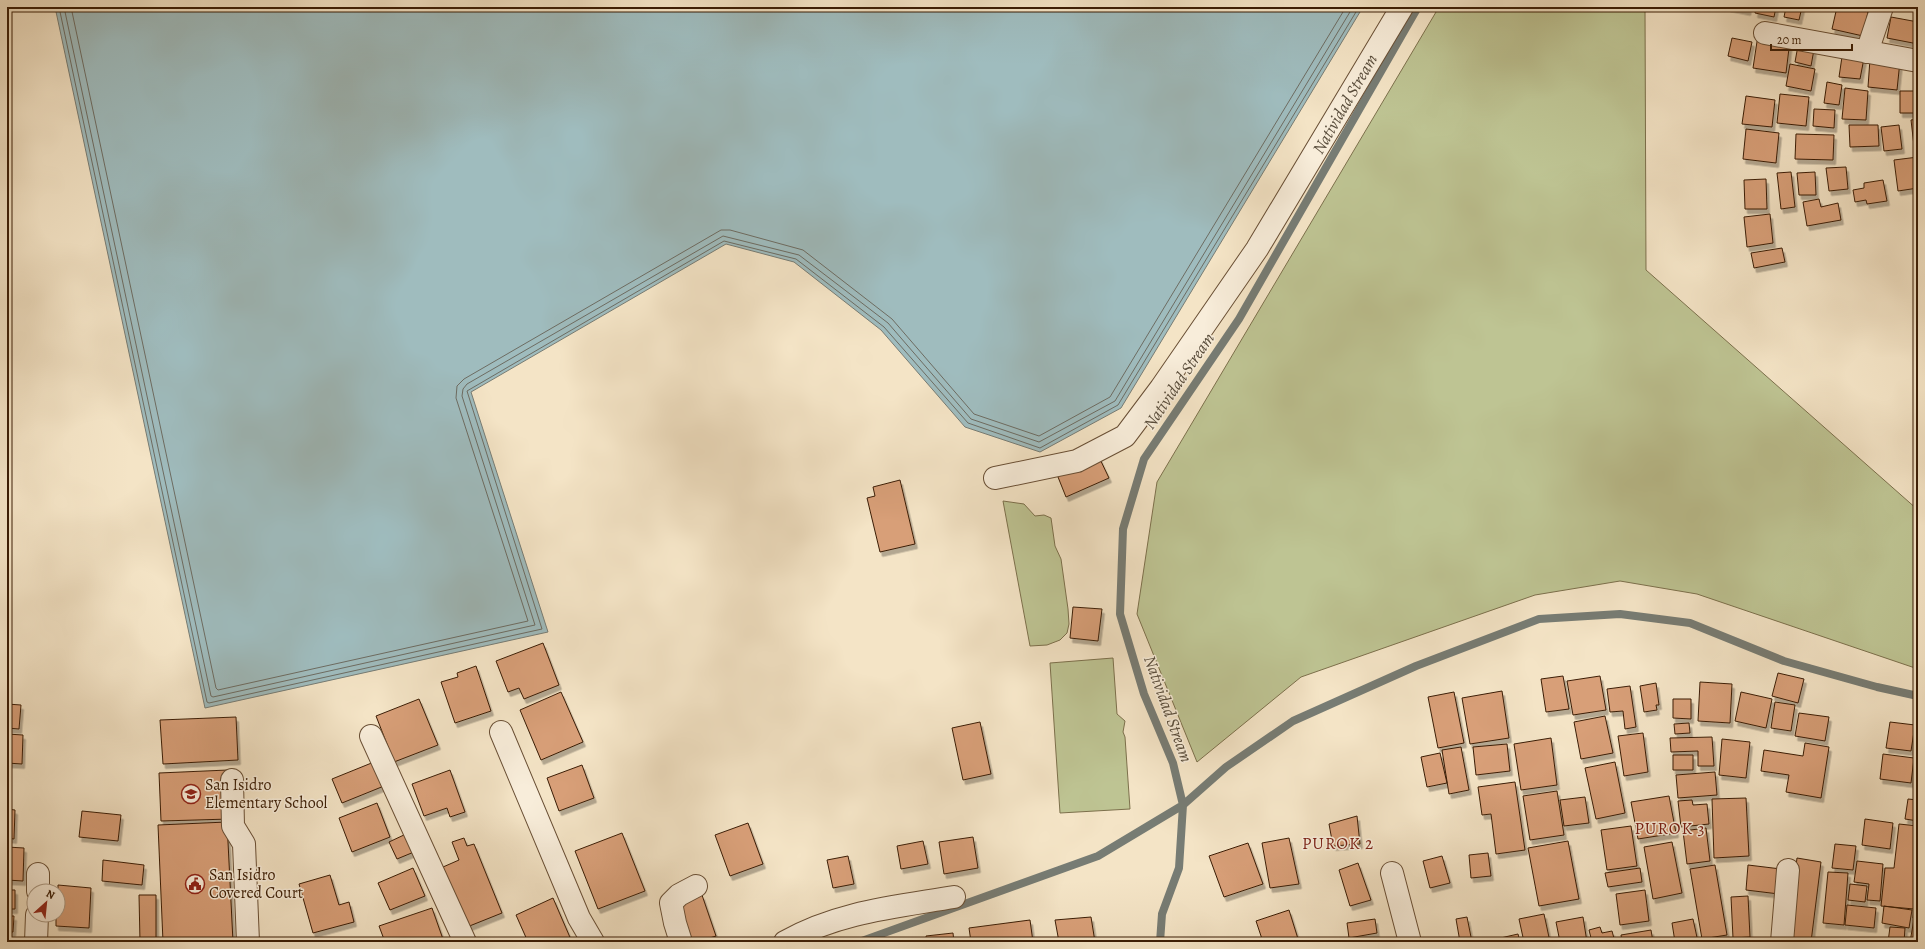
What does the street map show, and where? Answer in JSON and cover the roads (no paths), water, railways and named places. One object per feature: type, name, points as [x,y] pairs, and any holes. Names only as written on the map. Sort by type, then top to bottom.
[{"type":"street","points":[[995,478],[1077,461],[1125,436],[1161,388],[1257,249],[1402,7]]},
{"type":"street","points":[[1867,52],[1882,7]]},
{"type":"street","points":[[1765,33],[1918,61]]},
{"type":"street","points":[[501,732],[579,918],[593,942]]},
{"type":"street","points":[[371,736],[465,942]]},
{"type":"street","points":[[232,780],[233,826],[244,844],[248,942]]},
{"type":"street","points":[[1782,942],[1788,870]]},
{"type":"street","points":[[1392,873],[1410,942]]},
{"type":"street","points":[[681,942],[671,903],[679,895],[696,886]]},
{"type":"street","points":[[784,942],[808,929],[852,914],[954,897]]},
{"type":"street","points":[[36,942],[37,923]]},
{"type":"water","points":[[55,7],[1363,7],[1121,408],[1040,452],[965,427],[881,330],[794,262],[726,244],[471,392],[548,632],[205,708]]},
{"type":"waterway","name":"Natividad Stream","points":[[1160,942],[1162,914],[1179,868],[1183,805],[1173,763],[1144,694],[1120,614],[1123,529],[1144,459],[1239,319],[1418,7]]},
{"type":"waterway","points":[[859,942],[1098,856],[1183,805],[1226,767],[1293,721],[1416,666],[1539,619],[1620,614],[1690,623],[1784,661],[1877,687],[1918,696]]},
{"type":"place","name":"San Isidro Elementary School","points":[[191,794]]},
{"type":"place","name":"San Isidro Covered Court","points":[[195,884]]},
{"type":"district","name":"PUROK 3","points":[[1670,828]]},
{"type":"district","name":"PUROK 2","points":[[1338,843]]}]
